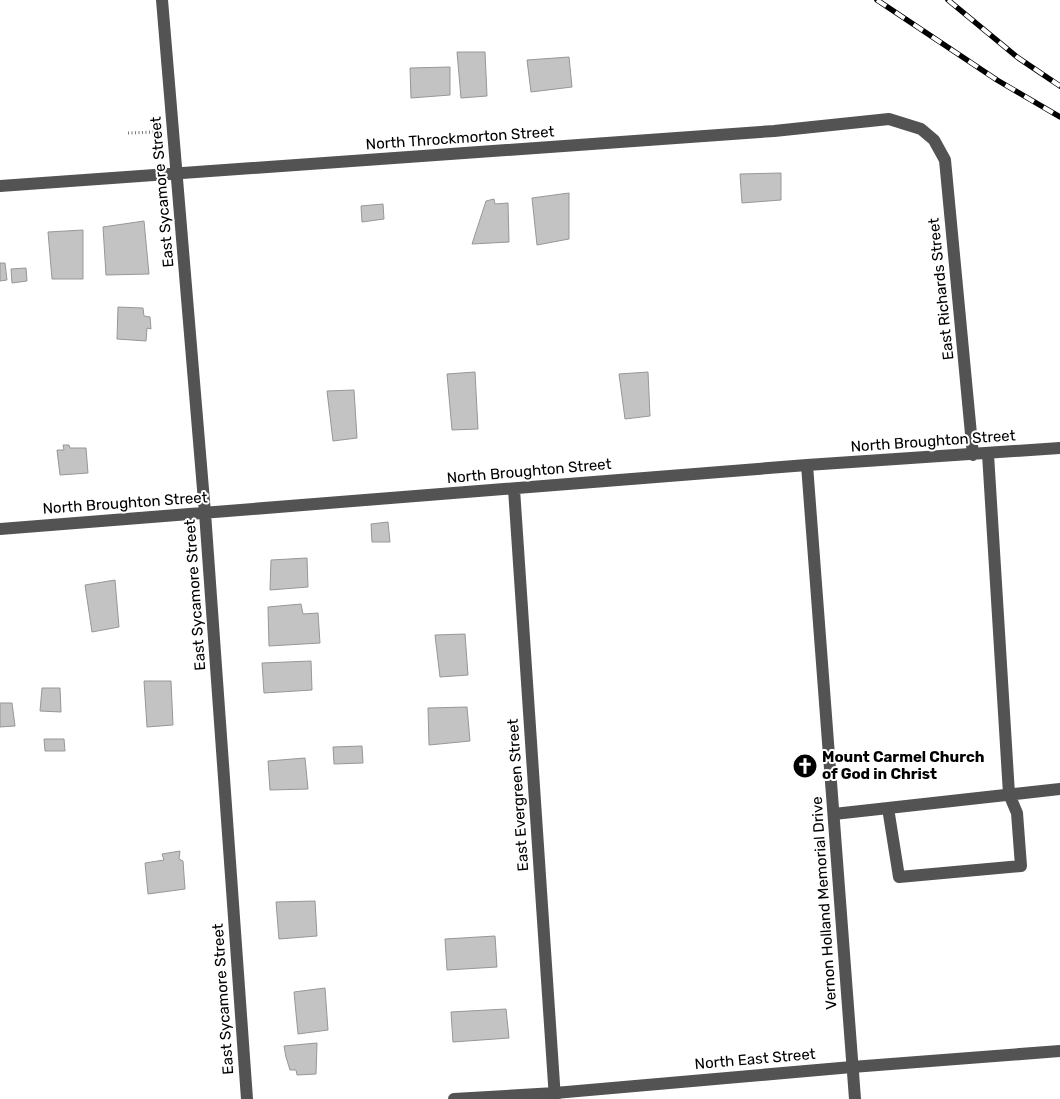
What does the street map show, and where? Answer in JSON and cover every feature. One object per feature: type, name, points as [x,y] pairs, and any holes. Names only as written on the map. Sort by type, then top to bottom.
[{"type":"street","name":"East Sycamore Street","points":[[162,0],[205,513],[247,1099]]},
{"type":"street","name":"North Throckmorton Street","points":[[0,186],[774,131],[889,119],[921,128]]},
{"type":"street","name":"East Richards Street","points":[[921,128],[934,140],[945,160],[973,455]]},
{"type":"street","name":"North Broughton Street","points":[[0,529],[807,465],[1060,448]]},
{"type":"street","points":[[888,808],[899,877],[1021,866],[1017,813],[1010,794],[988,454]]},
{"type":"street","name":"Vernon Holland Memorial Drive","points":[[807,465],[855,1099]]},
{"type":"street","name":"East Evergreen Street","points":[[514,489],[555,1096]]},
{"type":"street","points":[[834,814],[1060,788]]},
{"type":"street","name":"North East Street","points":[[454,1099],[555,1096],[852,1067],[1060,1051]]},
{"type":"path","points":[[128,133],[173,131]]},
{"type":"building","points":[[457,52],[485,52],[487,96],[461,98]]},
{"type":"building","points":[[569,57],[572,87],[531,92],[527,60]]},
{"type":"building","points":[[450,67],[450,95],[411,98],[410,68]]},
{"type":"building","points":[[781,173],[781,200],[742,203],[740,174]]},
{"type":"building","points":[[569,193],[569,239],[537,245],[532,198]]},
{"type":"building","points":[[494,199],[495,204],[508,203],[509,242],[472,244],[486,201]]},
{"type":"building","points":[[383,204],[384,219],[362,222],[361,206]]},
{"type":"building","points":[[144,221],[149,274],[106,275],[103,227]]},
{"type":"building","points":[[83,230],[83,279],[52,279],[48,232]]},
{"type":"building","points":[[0,263],[5,263],[7,280],[0,281]]},
{"type":"building","points":[[26,268],[27,281],[12,283],[11,269]]},
{"type":"building","points":[[118,307],[143,308],[144,316],[150,317],[151,329],[147,328],[146,341],[117,339]]},
{"type":"building","points":[[475,372],[478,429],[452,430],[447,374]]},
{"type":"building","points":[[648,372],[650,416],[625,419],[619,374]]},
{"type":"building","points":[[354,390],[357,438],[333,441],[327,391]]},
{"type":"building","points":[[63,445],[69,445],[70,448],[86,448],[88,473],[60,475],[57,450],[64,450]]},
{"type":"building","points":[[388,522],[390,542],[372,542],[371,524]]},
{"type":"building","points":[[307,558],[308,587],[270,590],[271,560]]},
{"type":"building","points":[[115,580],[119,627],[92,632],[85,585]]},
{"type":"building","points":[[301,604],[303,614],[318,613],[320,643],[269,646],[268,607]]},
{"type":"building","points":[[465,634],[468,675],[440,677],[435,635]]},
{"type":"building","points":[[311,661],[312,690],[264,693],[262,663]]},
{"type":"building","points":[[144,681],[171,681],[173,725],[147,727]]},
{"type":"building","points":[[42,688],[60,688],[61,712],[40,711]]},
{"type":"building","points":[[0,703],[12,703],[15,726],[0,727]]},
{"type":"building","points":[[467,707],[470,741],[429,745],[428,708]]},
{"type":"building","points":[[44,739],[64,739],[65,751],[45,751]]},
{"type":"building","points":[[362,746],[363,763],[334,764],[333,747]]},
{"type":"building","points":[[305,758],[308,789],[270,790],[268,761]]},
{"type":"building","points":[[180,851],[179,859],[183,861],[185,889],[148,894],[145,863],[164,860],[162,854]]},
{"type":"building","points":[[315,901],[317,936],[279,939],[276,902]]},
{"type":"building","points":[[495,936],[497,967],[447,970],[445,939]]},
{"type":"building","points":[[325,988],[328,1030],[298,1034],[294,992]]},
{"type":"building","points":[[506,1009],[509,1038],[453,1042],[451,1012]]},
{"type":"building","points":[[317,1043],[316,1074],[297,1075],[296,1070],[290,1070],[284,1046]]},
{"type":"railway","points":[[877,0],[997,80],[1060,117]]},
{"type":"railway","points":[[948,0],[1017,57],[1060,86]]},
{"type":"place","name":"Mount Carmel Church of God in Christ","points":[[805,766]]}]
